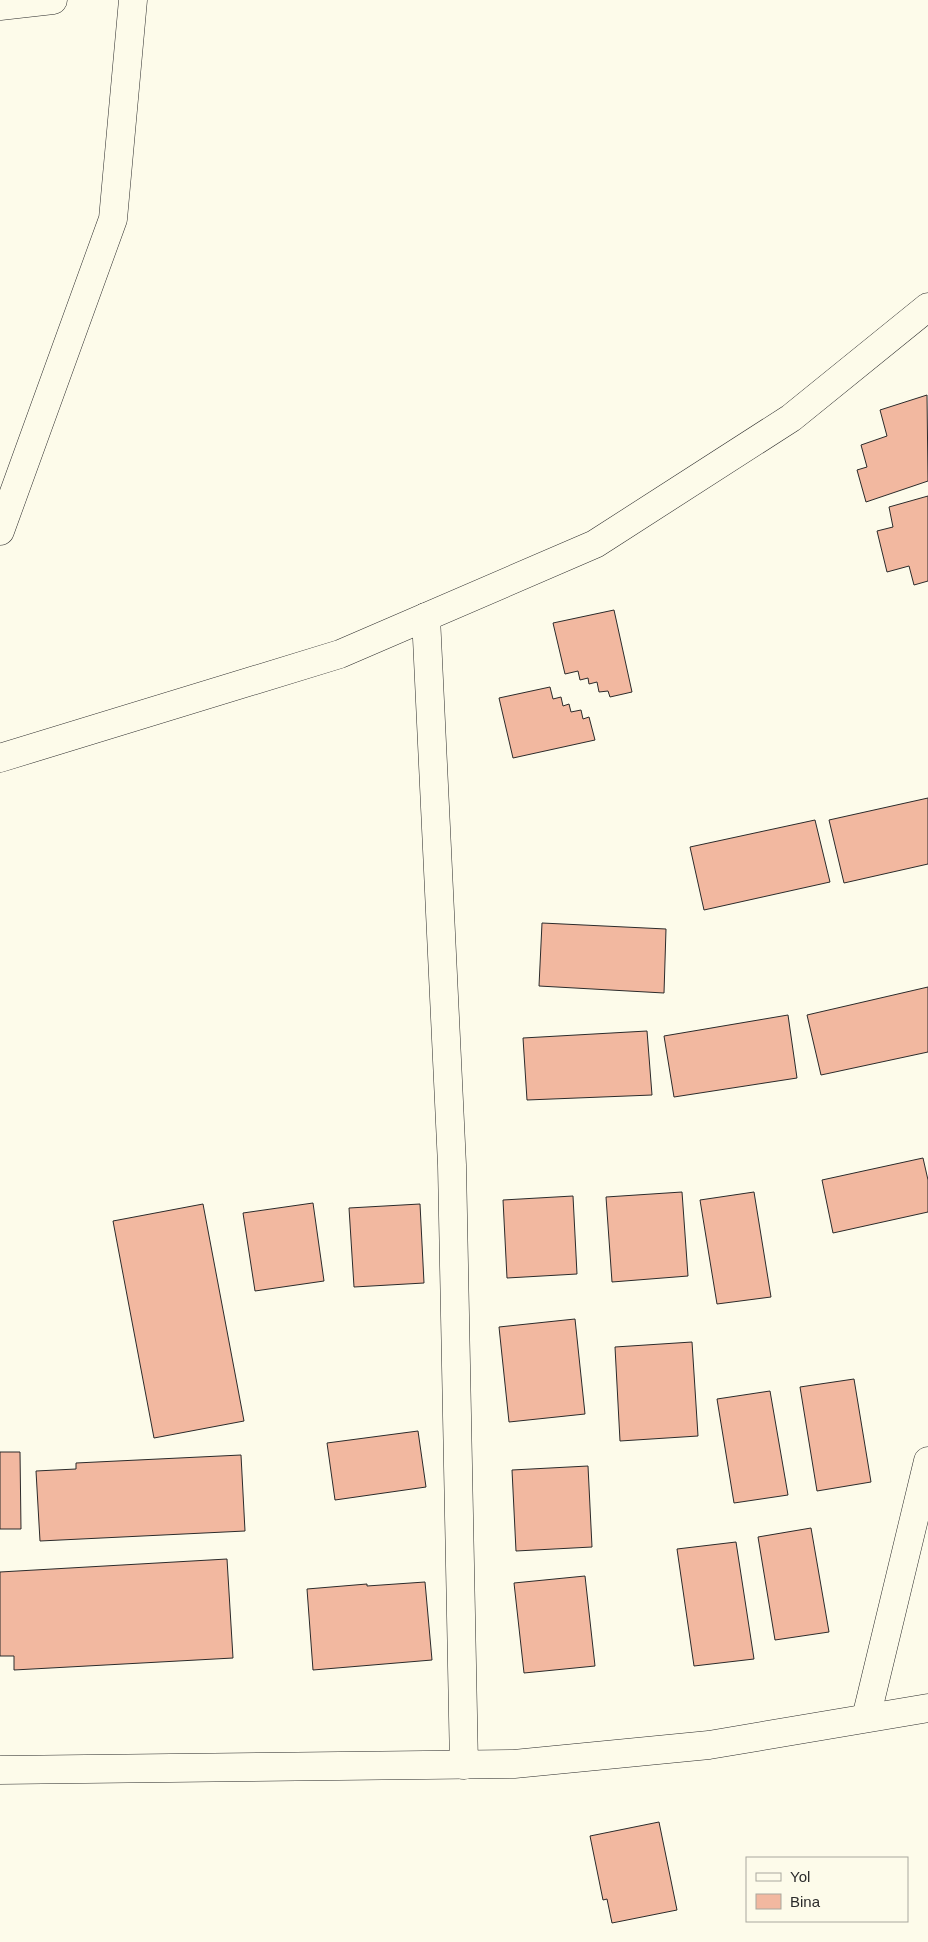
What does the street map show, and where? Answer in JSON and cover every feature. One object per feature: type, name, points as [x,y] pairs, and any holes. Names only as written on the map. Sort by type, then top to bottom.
[{"type":"street","points":[[0,6],[53,0]]},
{"type":"street","points":[[0,531],[112,219],[133,0]]},
{"type":"street","points":[[0,758],[340,654],[595,544],[791,418],[926,312]]},
{"type":"street","points":[[426,617],[452,1165],[464,1765]]},
{"type":"street","points":[[866,1718],[928,1461]]},
{"type":"street","points":[[0,1770],[514,1764],[709,1745],[928,1708]]},
{"type":"building","points":[[927,395],[928,481],[866,502],[857,470],[867,467],[861,445],[887,436],[880,410]]},
{"type":"building","points":[[928,496],[928,581],[914,585],[909,566],[887,572],[877,531],[893,527],[889,507]]},
{"type":"building","points":[[614,610],[632,692],[610,697],[608,691],[599,692],[597,682],[589,684],[588,678],[580,680],[578,671],[565,674],[553,623]]},
{"type":"building","points":[[550,687],[553,699],[561,697],[563,706],[569,704],[571,712],[581,710],[583,719],[589,717],[595,740],[513,758],[499,698]]},
{"type":"building","points":[[928,798],[928,864],[844,883],[829,820]]},
{"type":"building","points":[[815,820],[830,882],[704,910],[690,847]]},
{"type":"building","points":[[542,923],[666,929],[664,993],[539,986]]},
{"type":"building","points":[[928,987],[928,1052],[821,1075],[807,1015]]},
{"type":"building","points":[[788,1015],[797,1078],[674,1097],[664,1036]]},
{"type":"building","points":[[647,1031],[652,1095],[527,1100],[523,1038]]},
{"type":"building","points":[[923,1158],[928,1180],[928,1212],[833,1233],[822,1180]]},
{"type":"building","points":[[682,1192],[688,1276],[612,1282],[606,1197]]},
{"type":"building","points":[[754,1192],[771,1297],[717,1304],[700,1200]]},
{"type":"building","points":[[573,1196],[577,1274],[507,1278],[503,1200]]},
{"type":"building","points":[[313,1203],[324,1281],[255,1291],[243,1213]]},
{"type":"building","points":[[203,1204],[244,1421],[154,1438],[113,1221]]},
{"type":"building","points":[[420,1204],[424,1283],[354,1287],[349,1208]]},
{"type":"building","points":[[575,1319],[585,1414],[509,1422],[499,1327]]},
{"type":"building","points":[[692,1342],[698,1436],[620,1441],[615,1347]]},
{"type":"building","points":[[854,1379],[871,1482],[817,1491],[800,1387]]},
{"type":"building","points":[[770,1391],[788,1495],[734,1503],[717,1399]]},
{"type":"building","points":[[418,1431],[426,1487],[335,1500],[327,1443]]},
{"type":"building","points":[[0,1452],[20,1452],[21,1529],[0,1529]]},
{"type":"building","points":[[241,1455],[245,1531],[40,1541],[36,1471],[76,1469],[76,1463]]},
{"type":"building","points":[[588,1466],[592,1547],[516,1551],[512,1470]]},
{"type":"building","points":[[811,1528],[829,1632],[775,1640],[758,1537]]},
{"type":"building","points":[[736,1542],[754,1659],[694,1666],[677,1549]]},
{"type":"building","points":[[227,1559],[233,1658],[14,1670],[14,1656],[0,1656],[0,1572]]},
{"type":"building","points":[[585,1576],[595,1666],[524,1673],[514,1583]]},
{"type":"building","points":[[425,1582],[432,1660],[313,1670],[307,1589]]},
{"type":"building","points":[[659,1822],[677,1910],[612,1923],[607,1899],[603,1900],[590,1836]]}]
